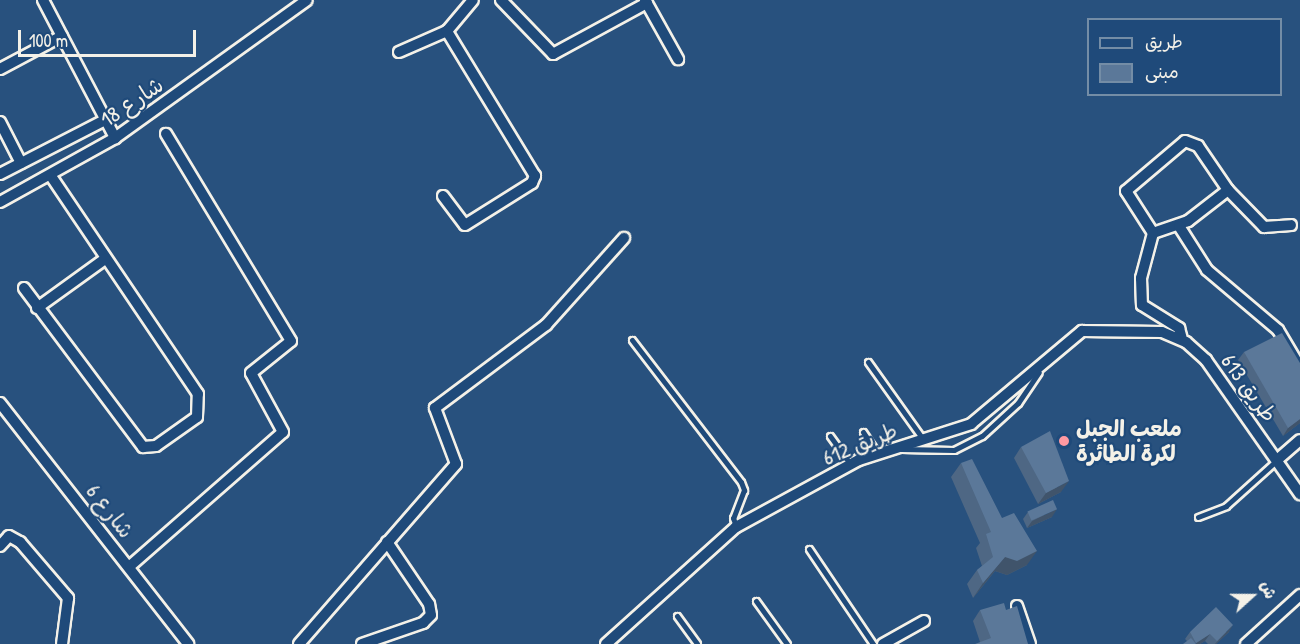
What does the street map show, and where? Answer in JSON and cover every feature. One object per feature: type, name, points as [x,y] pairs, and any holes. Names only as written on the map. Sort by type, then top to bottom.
[{"type":"street","points":[[43,0],[115,138]]},
{"type":"street","name":"شارع 18","points":[[0,202],[51,176],[115,138],[307,0]]},
{"type":"street","points":[[399,52],[447,31],[472,0]]},
{"type":"street","points":[[501,0],[553,54],[646,2],[678,59]]},
{"type":"street","points":[[443,196],[465,225],[532,183],[535,176],[447,31]]},
{"type":"street","points":[[0,69],[62,36]]},
{"type":"street","points":[[0,174],[105,120]]},
{"type":"street","points":[[0,122],[21,163]]},
{"type":"street","points":[[130,566],[283,432],[251,373],[291,341],[166,134]]},
{"type":"street","points":[[1182,339],[1179,328],[1142,304],[1141,279],[1153,233],[1126,191],[1178,144],[1198,146],[1228,190],[1264,227],[1291,225]]},
{"type":"street","points":[[24,288],[143,447],[156,446],[197,417],[198,394],[51,176]]},
{"type":"street","points":[[1153,233],[1179,226],[1228,190]]},
{"type":"street","points":[[1179,226],[1197,256],[1278,330],[1300,367]]},
{"type":"street","points":[[298,644],[456,465],[435,408],[546,325],[624,238]]},
{"type":"street","points":[[38,308],[105,259]]},
{"type":"street","name":"طريق 613","points":[[1147,330],[1182,339],[1206,360],[1300,495]]},
{"type":"street","name":"طريق 612","points":[[606,644],[736,527],[850,465],[877,453],[924,441],[982,417],[1082,331],[1147,330]]},
{"type":"street","name":"شارع 6","points":[[0,404],[130,566],[188,644]]},
{"type":"street","points":[[1277,460],[1300,440]]},
{"type":"street","points":[[0,546],[9,536],[20,542],[68,598],[62,644]]},
{"type":"street","points":[[362,644],[423,623],[431,615],[429,604],[387,542]]},
{"type":"street","points":[[1246,644],[1300,595]]},
{"type":"street","points":[[1017,606],[1030,644]]},
{"type":"street","points":[[883,644],[924,621]]},
{"type":"lane","points":[[632,340],[741,482],[736,527]]},
{"type":"lane","points":[[892,449],[954,450],[982,436],[1018,403],[1048,358]]},
{"type":"lane","points":[[868,362],[924,441]]},
{"type":"lane","points":[[863,432],[877,453]]},
{"type":"lane","points":[[830,436],[850,465]]},
{"type":"lane","points":[[1198,517],[1226,506],[1277,460]]},
{"type":"lane","points":[[809,549],[873,644]]},
{"type":"lane","points":[[756,601],[787,644]]},
{"type":"lane","points":[[677,616],[697,644]]},
{"type":"building","points":[[1282,333],[1300,363],[1300,419],[1288,428],[1244,352]]},
{"type":"building","points":[[1050,431],[1069,481],[1046,493],[1021,447]]},
{"type":"building","points":[[972,459],[1002,518],[1014,513],[1037,551],[1017,561],[1005,557],[983,583],[977,570],[993,557],[986,534],[991,532],[961,463]]},
{"type":"building","points":[[1053,500],[1057,509],[1031,521],[1027,511]]},
{"type":"building","points":[[1004,603],[1006,610],[1017,606],[1028,644],[975,644],[991,638],[980,610]]},
{"type":"building","points":[[1216,607],[1233,625],[1217,641],[1210,634],[1196,643],[1190,632]]},
{"type":"building","points":[[1191,638],[1196,644],[1183,644]]},
{"type":"place","name":"ملعب الجبل لكرة الطائرة","points":[[1064,441]]}]
